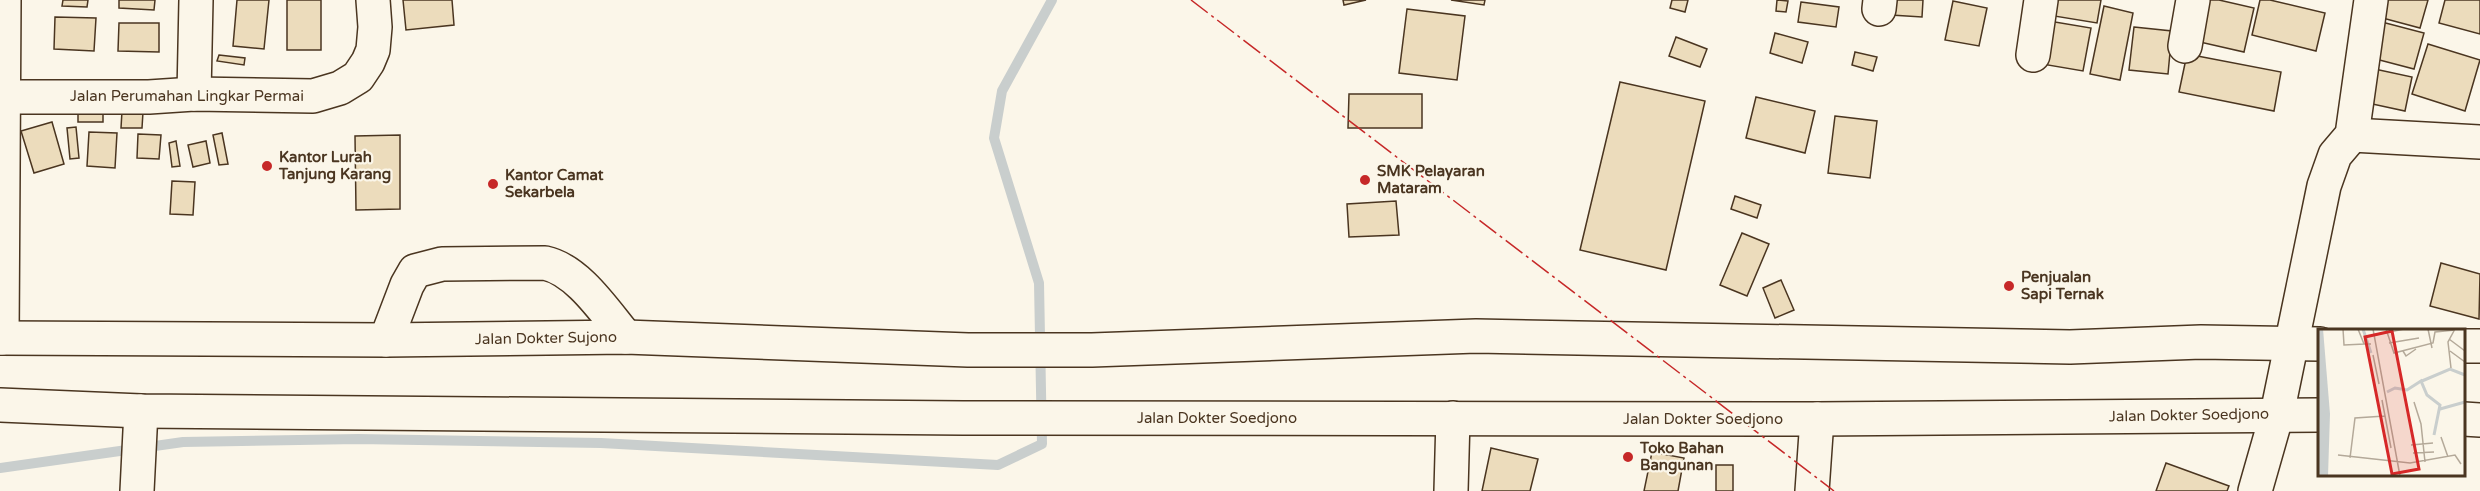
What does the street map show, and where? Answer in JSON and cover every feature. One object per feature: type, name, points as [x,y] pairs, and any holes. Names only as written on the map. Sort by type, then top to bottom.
[{"type":"main road","points":[[1,338],[1,97],[4,0]]},
{"type":"main road","points":[[194,94],[196,0]]},
{"type":"main road","name":"Jalan Perumahan Lingkar Permai","points":[[1,97],[150,97],[194,94],[313,96],[340,88],[358,77],[373,50],[375,27],[373,0]]},
{"type":"main road","points":[[2032,55],[2041,0]]},
{"type":"main road","points":[[2185,46],[2193,0]]},
{"type":"main road","points":[[2255,491],[2277,414],[2305,344],[2324,186],[2335,155],[2352,135],[2371,0]]},
{"type":"main road","points":[[2352,135],[2480,142]]},
{"type":"main road","points":[[386,340],[407,285],[415,271],[442,264],[545,263],[556,266],[579,283],[626,337]]},
{"type":"main road","name":"Jalan Dokter Sujono","points":[[1,338],[386,340],[626,337],[968,350],[1092,350],[1476,336],[2070,347],[2201,342],[2305,344]]},
{"type":"main road","points":[[0,405],[142,416],[137,491]]},
{"type":"main road","name":"Jalan Dokter Soedjono","points":[[142,416],[1817,419],[2277,414],[2318,416]]},
{"type":"main road","points":[[1451,491],[1453,418]]},
{"type":"main road","points":[[1812,491],[1817,419]]},
{"type":"main road","points":[[2465,419],[2480,420]]},
{"type":"building","points":[[63,0],[88,0],[87,7],[62,6]]},
{"type":"building","points":[[119,0],[155,0],[154,10],[119,8]]},
{"type":"building","points":[[237,0],[269,0],[264,49],[233,46]]},
{"type":"building","points":[[287,0],[321,0],[321,50],[287,50]]},
{"type":"building","points":[[403,0],[452,0],[454,25],[406,30]]},
{"type":"building","points":[[1343,0],[1366,0],[1344,5]]},
{"type":"building","points":[[1451,0],[1485,0],[1484,5]]},
{"type":"building","points":[[1672,0],[1688,0],[1685,12],[1670,8]]},
{"type":"building","points":[[1777,0],[1788,1],[1786,12],[1776,11]]},
{"type":"building","points":[[1892,0],[1923,0],[1922,17],[1891,15]]},
{"type":"building","points":[[2057,0],[2101,0],[2097,23],[2054,16]]},
{"type":"building","points":[[2200,0],[2219,0],[2254,8],[2244,52],[2191,40]]},
{"type":"building","points":[[2260,0],[2270,0],[2325,13],[2316,51],[2252,35]]},
{"type":"building","points":[[2379,0],[2428,0],[2420,28],[2375,16]]},
{"type":"building","points":[[2445,0],[2480,0],[2480,34],[2439,23]]},
{"type":"building","points":[[1953,1],[1987,8],[1979,46],[1945,40]]},
{"type":"building","points":[[1801,2],[1839,7],[1836,27],[1798,22]]},
{"type":"building","points":[[2104,6],[2133,13],[2120,80],[2090,74]]},
{"type":"building","points":[[1407,9],[1465,16],[1457,80],[1399,73]]},
{"type":"building","points":[[55,17],[96,18],[94,51],[54,49]]},
{"type":"building","points":[[2043,20],[2091,28],[2083,71],[2036,63]]},
{"type":"building","points":[[2378,21],[2424,33],[2414,69],[2368,57]]},
{"type":"building","points":[[119,23],[159,23],[159,52],[118,51]]},
{"type":"building","points":[[2134,27],[2172,31],[2168,74],[2129,70]]},
{"type":"building","points":[[1775,33],[1808,42],[1802,63],[1770,53]]},
{"type":"building","points":[[1676,37],[1707,49],[1700,67],[1669,56]]},
{"type":"building","points":[[2428,44],[2480,60],[2465,111],[2412,94]]},
{"type":"building","points":[[1855,52],[1877,57],[1873,71],[1852,65]]},
{"type":"building","points":[[2187,54],[2281,72],[2274,111],[2179,92]]},
{"type":"building","points":[[219,55],[245,58],[244,65],[217,61]]},
{"type":"building","points":[[2370,68],[2412,77],[2405,111],[2363,102]]},
{"type":"building","points":[[1620,82],[1705,101],[1666,270],[1580,250]]},
{"type":"building","points":[[1349,94],[1422,94],[1422,128],[1348,128]]},
{"type":"building","points":[[1756,97],[1815,111],[1805,153],[1746,138]]},
{"type":"building","points":[[78,107],[103,107],[103,122],[78,122]]},
{"type":"building","points":[[122,111],[143,112],[142,128],[121,128]]},
{"type":"building","points":[[1835,116],[1877,121],[1870,178],[1828,173]]},
{"type":"building","points":[[52,122],[64,164],[34,173],[21,131]]},
{"type":"building","points":[[76,127],[79,158],[70,159],[67,128]]},
{"type":"building","points":[[89,132],[117,133],[115,168],[87,166]]},
{"type":"building","points":[[222,133],[228,164],[219,165],[213,135]]},
{"type":"building","points":[[138,134],[161,135],[159,159],[137,158]]},
{"type":"building","points":[[400,135],[400,209],[356,210],[355,136]]},
{"type":"building","points":[[176,141],[180,166],[172,167],[169,143]]},
{"type":"building","points":[[206,141],[210,163],[193,167],[188,145]]},
{"type":"building","points":[[172,181],[195,182],[193,215],[170,214]]},
{"type":"building","points":[[1735,196],[1761,205],[1757,218],[1731,209]]},
{"type":"building","points":[[1396,201],[1399,235],[1349,237],[1347,204]]},
{"type":"building","points":[[1742,233],[1769,244],[1747,296],[1720,285]]},
{"type":"building","points":[[2441,263],[2480,274],[2479,319],[2430,306]]},
{"type":"building","points":[[1781,280],[1794,310],[1775,318],[1763,288]]},
{"type":"building","points":[[1491,448],[1538,459],[1530,491],[1482,491]]},
{"type":"building","points":[[1652,452],[1684,458],[1678,491],[1644,491]]},
{"type":"building","points":[[2166,463],[2229,486],[2227,491],[2156,491]]},
{"type":"building","points":[[1716,465],[1733,465],[1733,491],[1716,491]]},
{"type":"waterway","points":[[0,468],[183,442],[358,439],[601,443],[998,465],[1042,444],[1039,283],[994,138],[1002,91],[1052,0]]},
{"type":"power","points":[[1191,0],[1834,491]]},
{"type":"place","name":"Kantor Lurah Tanjung Karang","points":[[267,166]]},
{"type":"place","name":"SMK Pelayaran Mataram","points":[[1365,180]]},
{"type":"place","name":"Kantor Camat Sekarbela","points":[[493,184]]},
{"type":"place","name":"Penjualan Sapi Ternak","points":[[2009,286]]},
{"type":"place","name":"Toko Bahan Bangunan","points":[[1628,457]]}]
